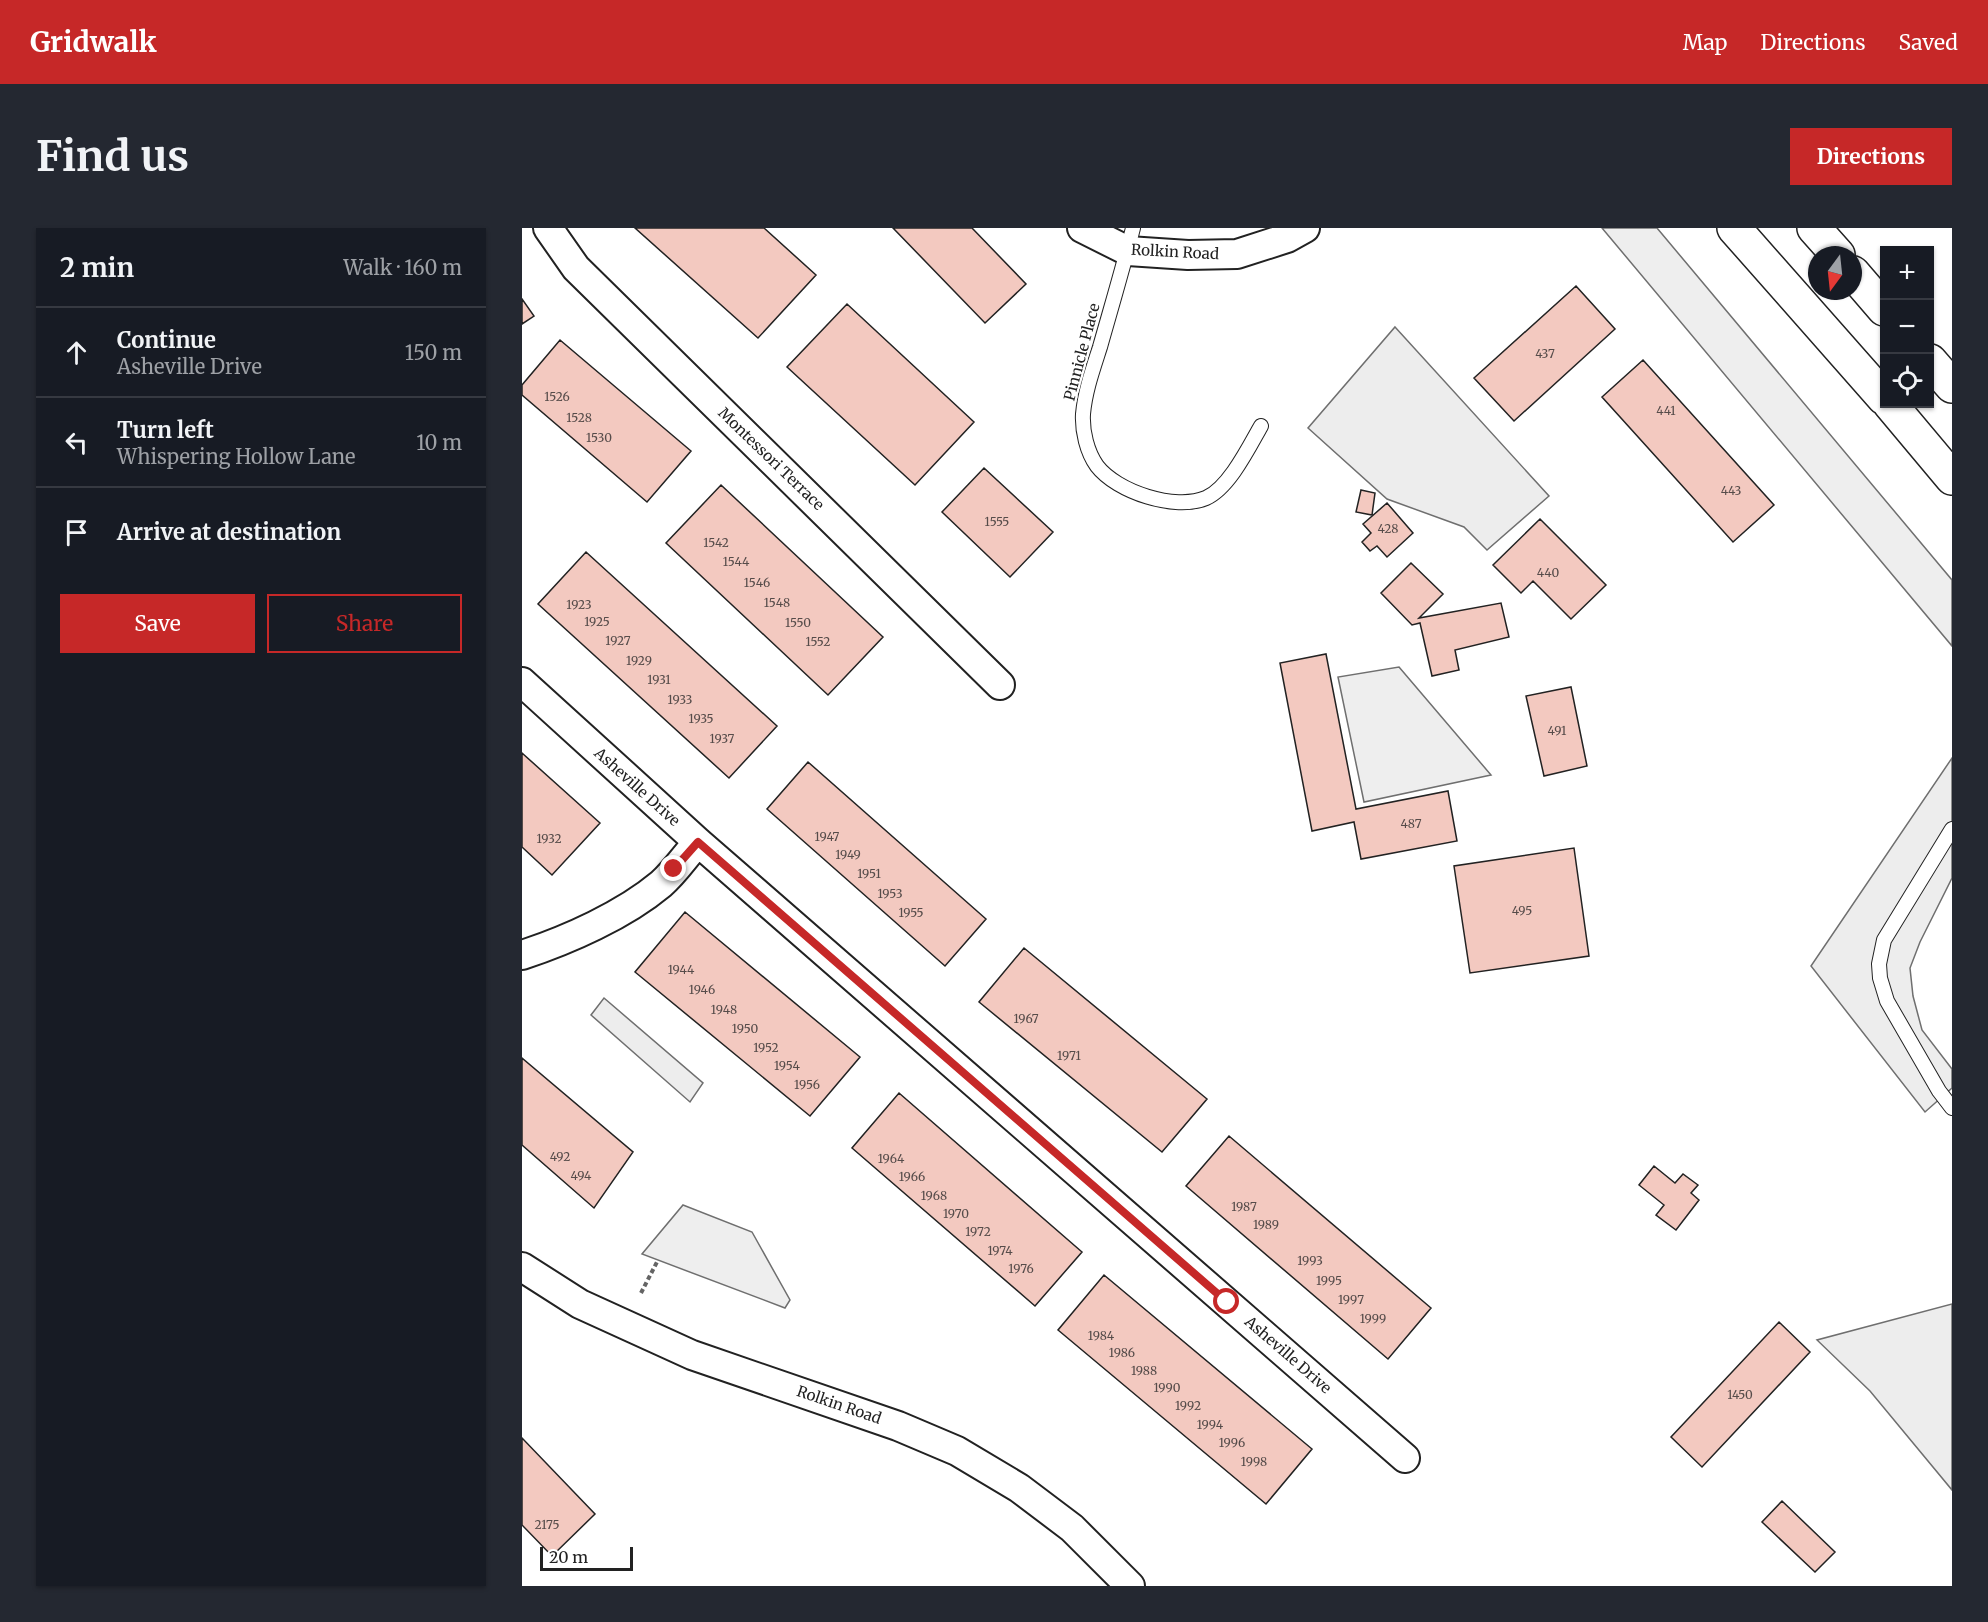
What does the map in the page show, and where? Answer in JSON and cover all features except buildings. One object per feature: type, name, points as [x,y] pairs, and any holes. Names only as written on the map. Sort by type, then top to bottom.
[{"type":"highway","points":[[1734,228],[1880,393]]},
{"type":"highway","points":[[1814,228],[1830,246]]},
{"type":"highway","points":[[1862,283],[1880,304]]},
{"type":"highway","points":[[1934,366],[1952,386]]},
{"type":"highway","points":[[1893,408],[1952,478]]},
{"type":"street","name":"Montessori Terrace","points":[[548,228],[576,268],[1000,685]]},
{"type":"street","name":"Rolkin Road","points":[[1082,228],[1188,255],[1237,254],[1287,238],[1305,228]]},
{"type":"street","name":"Asheville Drive","points":[[522,682],[698,842],[1405,1458]]},
{"type":"street","points":[[522,955],[588,928],[627,908],[662,883],[698,842]]},
{"type":"street","name":"Rolkin Road","points":[[522,1267],[580,1304],[692,1355],[898,1426],[957,1451],[1019,1488],[1072,1528],[1130,1586]]},
{"type":"lane","name":"Pinnicle Place","points":[[1130,239],[1088,386],[1083,414],[1085,441],[1098,467],[1120,485],[1163,502],[1207,498],[1229,479],[1261,426]]},
{"type":"lane","points":[[1952,829],[1884,940],[1879,964],[1880,978],[1887,1001],[1939,1091],[1952,1108]]},
{"type":"path","points":[[641,1293],[658,1260]]},
{"type":"shaded area","points":[[1602,228],[1657,228],[1952,580],[1952,646]]},
{"type":"shaded area","points":[[1395,327],[1549,496],[1487,550],[1464,527],[1387,499],[1308,428]]},
{"type":"shaded area","points":[[1399,667],[1491,775],[1364,802],[1338,677]]},
{"type":"shaded area","points":[[1952,758],[1952,878],[1920,942],[1910,968],[1913,996],[1922,1030],[1952,1069],[1952,1088],[1925,1112],[1811,966]]},
{"type":"shaded area","points":[[604,998],[703,1083],[690,1102],[591,1015]]},
{"type":"shaded area","points":[[683,1205],[752,1232],[790,1300],[785,1308],[642,1254]]},
{"type":"shaded area","points":[[1952,1304],[1952,1490],[1870,1391],[1817,1340]]},
{"type":"route","points":[[674,869],[698,842],[1227,1302]]}]
